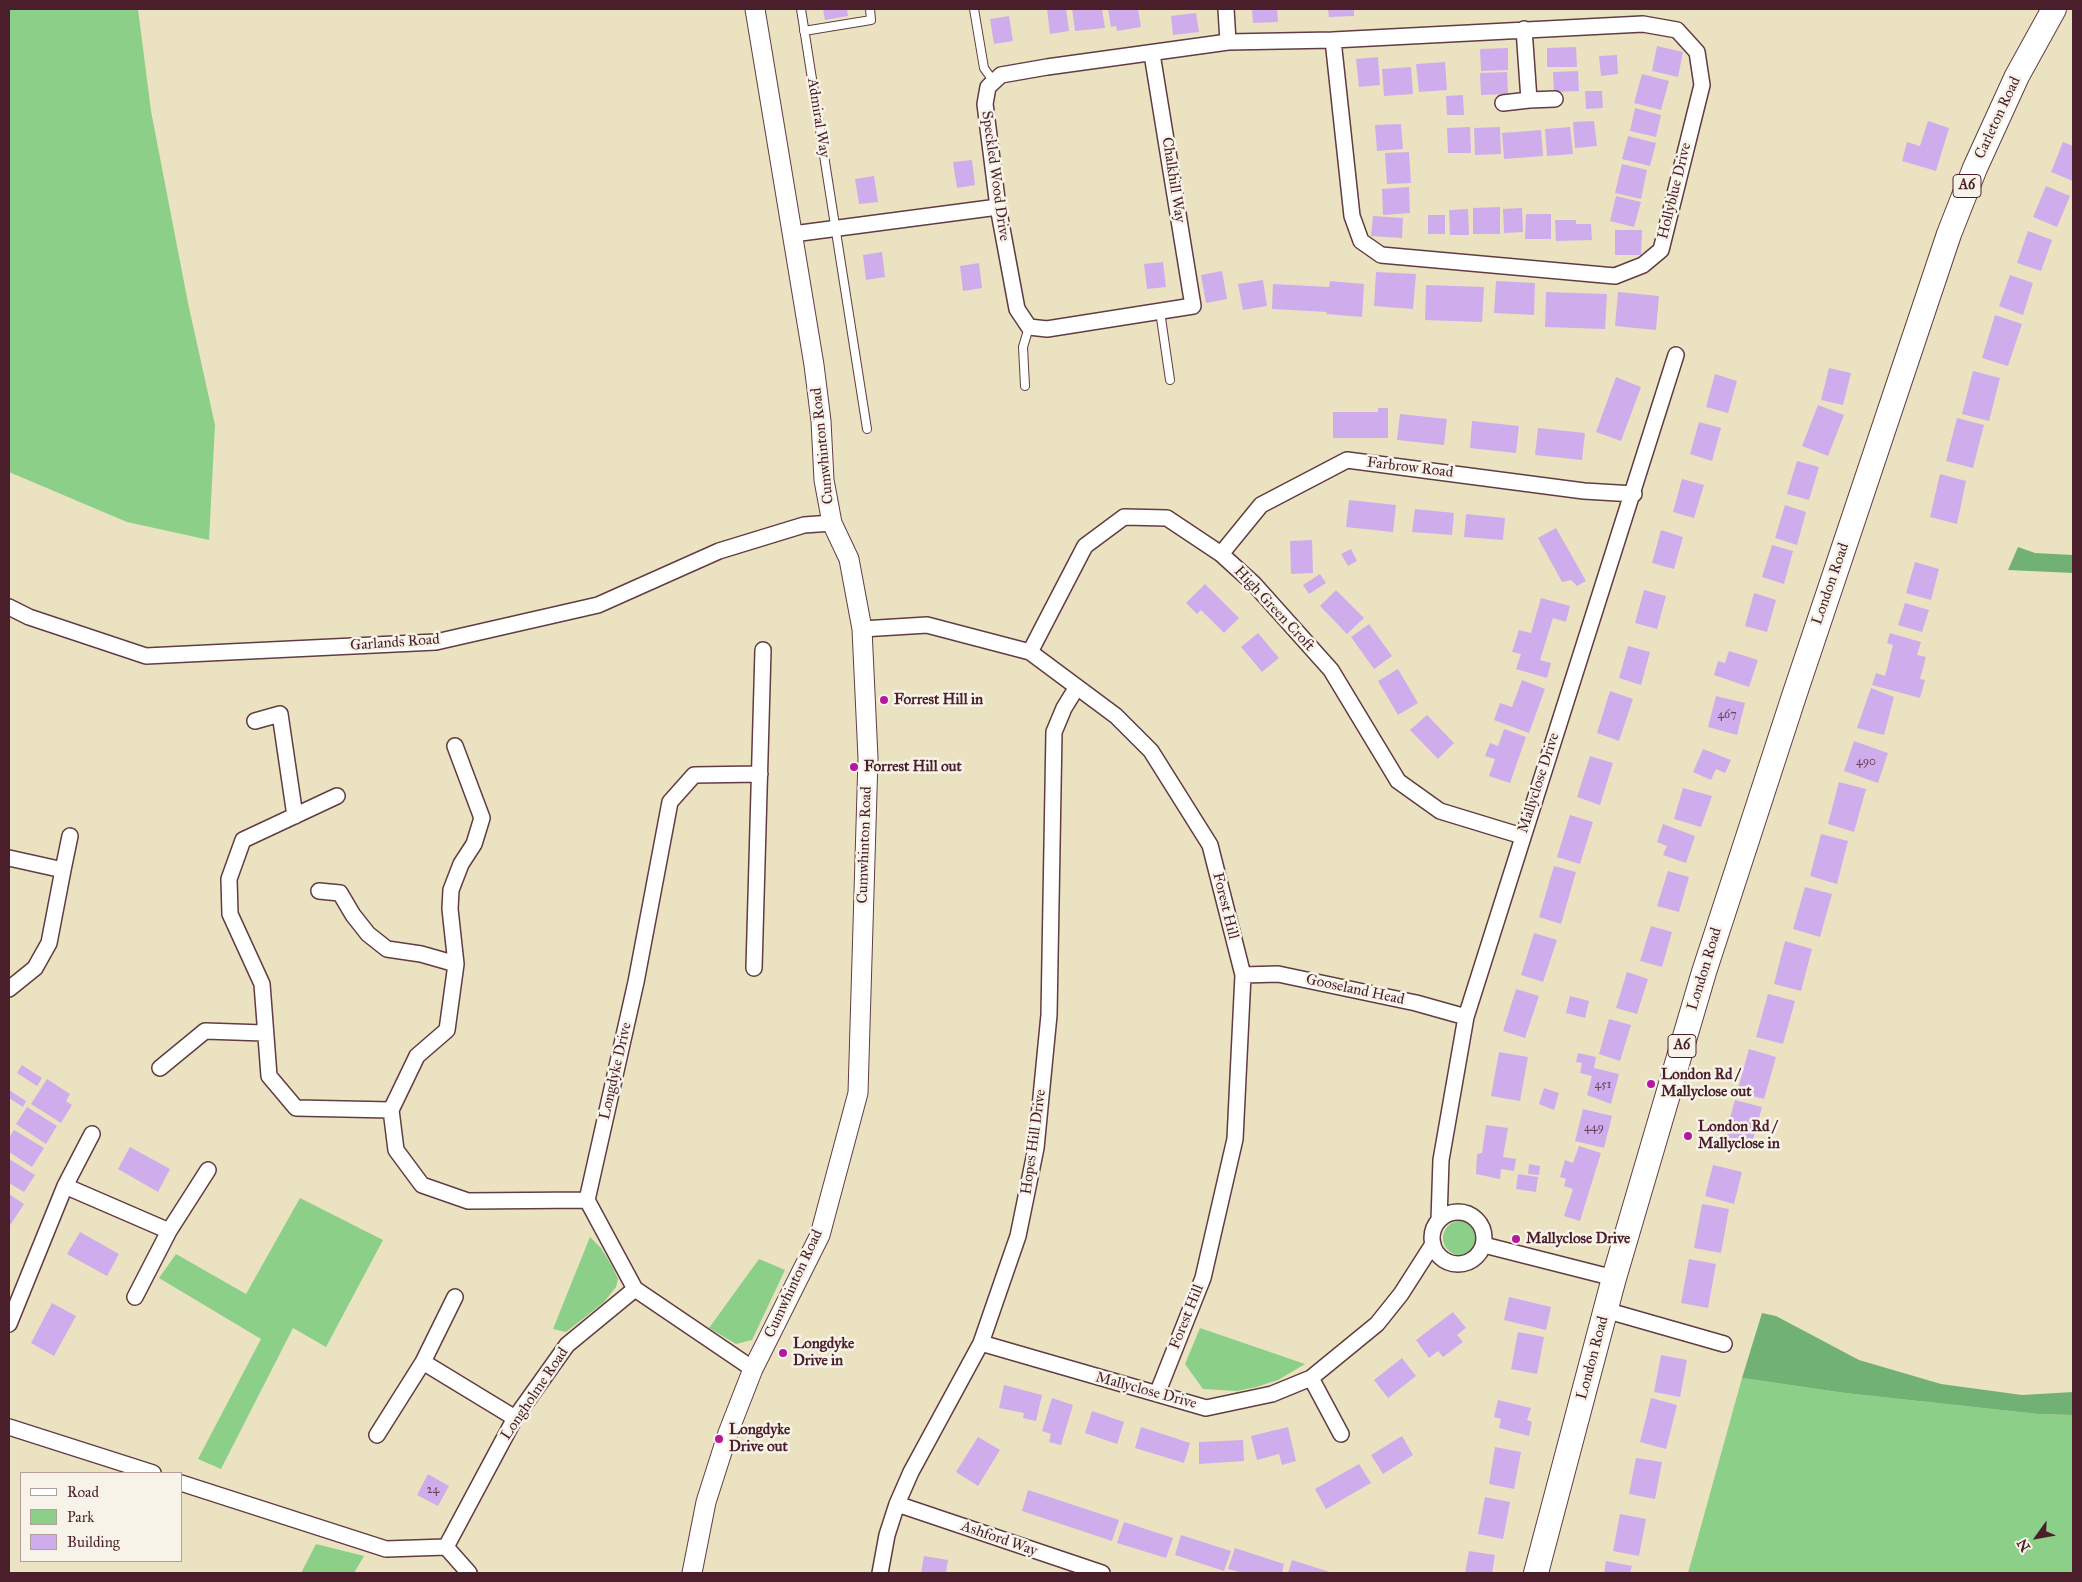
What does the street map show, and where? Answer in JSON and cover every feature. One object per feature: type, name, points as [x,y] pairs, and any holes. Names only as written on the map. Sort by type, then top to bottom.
[{"type":"main road","name":"Carleton Road","points":[[1902,373],[1974,168],[2017,76],[2054,9]]},
{"type":"main road","name":"London Road","points":[[1536,1573],[1605,1310],[1704,972],[1902,373]]},
{"type":"street","name":"Cumwhinton Road","points":[[692,1573],[706,1502],[728,1433],[753,1369],[820,1235],[858,1093],[868,758],[862,629],[849,559],[832,523],[824,480],[821,421],[814,365],[755,9]]},
{"type":"street","points":[[994,82],[1001,75],[1047,66],[1152,54],[1228,42],[1226,9]]},
{"type":"street","name":"Hollyblue Drive","points":[[1228,42],[1333,40],[1643,24],[1677,30],[1698,52],[1702,85],[1661,250],[1643,265],[1615,276],[1381,255],[1361,242],[1352,216],[1333,40]]},
{"type":"street","points":[[1524,29],[1529,100]]},
{"type":"street","name":"Chalkhill Way","points":[[1152,54],[1193,306],[1160,311]]},
{"type":"street","name":"Speckled Wood Drive","points":[[994,82],[988,87],[985,104],[998,207],[1017,309],[1029,328]]},
{"type":"street","points":[[1503,103],[1555,99]]},
{"type":"street","points":[[793,234],[998,207]]},
{"type":"street","points":[[1029,328],[1047,329],[1160,311]]},
{"type":"street","name":"Mallyclose Drive","points":[[981,1343],[1206,1408],[1272,1394],[1310,1378],[1377,1324],[1402,1294],[1433,1244],[1432,1235],[1439,1220],[1441,1160],[1466,1017],[1522,836],[1634,494],[1676,355]]},
{"type":"street","name":"Farbrow Road","points":[[1221,554],[1261,505],[1347,460],[1584,491],[1634,494]]},
{"type":"street","name":"High Green Croft","points":[[1030,652],[1085,546],[1124,517],[1167,518],[1221,554],[1254,584],[1331,670],[1398,782],[1440,811],[1522,836]]},
{"type":"street","name":"Garlands Road","points":[[9,607],[28,617],[146,656],[436,642],[598,605],[719,551],[804,525],[832,523]]},
{"type":"street","name":"Forest Hill","points":[[862,629],[927,625],[1030,652],[1116,716],[1152,751],[1210,845],[1243,975],[1235,1139],[1203,1278],[1157,1394]]},
{"type":"street","points":[[754,968],[763,650]]},
{"type":"street","name":"Hopes Hill Drive","points":[[880,1573],[887,1535],[897,1504],[911,1472],[981,1343],[1018,1236],[1036,1148],[1049,1015],[1054,732],[1064,708],[1077,687]]},
{"type":"street","points":[[255,721],[280,714],[295,816]]},
{"type":"street","points":[[455,746],[482,818],[474,844],[461,864],[451,890],[450,909],[456,964],[447,1030],[417,1056],[391,1110],[396,1150],[422,1185],[468,1201],[587,1200],[635,1289],[753,1369]]},
{"type":"street","name":"Longdyke Drive","points":[[587,1200],[636,982],[670,802],[694,775],[760,774]]},
{"type":"street","points":[[337,796],[243,840],[229,879],[230,914],[262,984],[264,1032],[269,1076],[296,1108],[391,1110]]},
{"type":"street","points":[[9,989],[35,968],[49,942],[70,836]]},
{"type":"street","points":[[9,858],[63,870]]},
{"type":"street","points":[[319,891],[340,893],[353,915],[368,934],[387,948],[421,954],[456,964]]},
{"type":"street","name":"Gooseland Head","points":[[1243,975],[1278,974],[1416,1003],[1466,1017]]},
{"type":"street","points":[[160,1068],[205,1031],[264,1032]]},
{"type":"street","points":[[9,1324],[65,1186],[92,1134]]},
{"type":"street","points":[[135,1297],[169,1232],[208,1170]]},
{"type":"street","points":[[65,1186],[169,1232]]},
{"type":"street","points":[[1433,1244],[1441,1257],[1455,1264],[1470,1261],[1476,1257],[1484,1245],[1483,1229],[1474,1216],[1460,1211],[1445,1215],[1439,1220]]},
{"type":"street","points":[[1484,1245],[1614,1278]]},
{"type":"street","name":"Longholme Road","points":[[446,1547],[514,1418],[566,1345],[635,1289]]},
{"type":"street","points":[[377,1435],[423,1362],[455,1298]]},
{"type":"street","points":[[1605,1310],[1724,1344]]},
{"type":"street","points":[[423,1362],[514,1418]]},
{"type":"street","points":[[1310,1378],[1341,1434]]},
{"type":"street","points":[[9,1427],[149,1472]]},
{"type":"street","points":[[182,1483],[386,1549],[446,1547],[469,1573]]},
{"type":"street","name":"Ashford Way","points":[[897,1504],[1102,1573]]},
{"type":"lane","name":"Admiral Way","points":[[801,9],[867,429]]},
{"type":"lane","points":[[804,31],[871,20],[870,9]]},
{"type":"lane","points":[[974,9],[984,68],[994,82]]},
{"type":"lane","points":[[1160,311],[1170,380]]},
{"type":"lane","points":[[1026,386],[1023,347],[1029,328]]},
{"type":"green space","points":[[9,9],[138,9],[151,111],[188,303],[215,425],[209,540],[127,522],[9,472]]},
{"type":"green space","points":[[2018,547],[2035,553],[2073,555],[2073,573],[2008,570]]},
{"type":"green space","points":[[300,1198],[383,1240],[326,1347],[293,1328],[221,1469],[198,1459],[261,1339],[159,1278],[176,1254],[246,1294]]},
{"type":"green space","points":[[1460,1221],[1472,1226],[1477,1238],[1472,1250],[1460,1255],[1448,1250],[1443,1238],[1448,1226]]},
{"type":"green space","points":[[590,1237],[601,1248],[612,1266],[618,1279],[616,1287],[604,1302],[566,1332],[553,1329]]},
{"type":"green space","points":[[759,1259],[785,1270],[752,1340],[736,1344],[709,1328]]},
{"type":"green space","points":[[1762,1313],[1776,1316],[1859,1360],[1941,1384],[2022,1395],[2073,1392],[2073,1415],[2038,1414],[1845,1393],[1742,1378]]},
{"type":"green space","points":[[1200,1328],[1305,1364],[1278,1380],[1256,1387],[1237,1391],[1203,1389],[1185,1364]]},
{"type":"green space","points":[[1742,1378],[1845,1393],[2038,1414],[2073,1415],[2073,1573],[1688,1573]]},
{"type":"green space","points":[[316,1544],[364,1556],[354,1573],[301,1573]]},
{"type":"building","points":[[823,9],[847,9],[848,16],[825,20]]},
{"type":"building","points":[[1047,9],[1066,9],[1069,31],[1050,34]]},
{"type":"building","points":[[1072,9],[1102,9],[1105,28],[1075,31]]},
{"type":"building","points":[[1108,9],[1138,9],[1141,27],[1117,31],[1116,26],[1111,27]]},
{"type":"building","points":[[1252,9],[1277,9],[1278,22],[1253,23]]},
{"type":"building","points":[[1328,9],[1354,9],[1354,16],[1329,17]]},
{"type":"building","points":[[1196,13],[1199,32],[1173,35],[1171,16]]},
{"type":"building","points":[[1009,16],[1013,41],[994,44],[990,19]]},
{"type":"building","points":[[1657,46],[1683,52],[1678,77],[1652,71]]},
{"type":"building","points":[[1576,47],[1577,67],[1547,67],[1547,48]]},
{"type":"building","points":[[1508,48],[1508,70],[1481,71],[1480,49]]},
{"type":"building","points":[[1617,55],[1618,74],[1601,76],[1599,56]]},
{"type":"building","points":[[1378,57],[1380,85],[1359,87],[1356,59]]},
{"type":"building","points":[[1445,62],[1447,90],[1419,92],[1416,64]]},
{"type":"building","points":[[1411,67],[1413,94],[1384,96],[1382,69]]},
{"type":"building","points":[[1578,71],[1579,91],[1554,92],[1553,72]]},
{"type":"building","points":[[1507,72],[1508,94],[1481,95],[1480,73]]},
{"type":"building","points":[[1642,74],[1669,81],[1661,110],[1634,103]]},
{"type":"building","points":[[1585,91],[1602,91],[1603,108],[1586,109]]},
{"type":"building","points":[[1463,95],[1464,115],[1447,115],[1446,96]]},
{"type":"building","points":[[1635,108],[1661,115],[1656,137],[1630,131]]},
{"type":"building","points":[[1594,121],[1597,146],[1575,148],[1573,122]]},
{"type":"building","points":[[1928,121],[1949,128],[1936,171],[1902,161],[1907,142],[1920,146]]},
{"type":"building","points":[[1401,124],[1403,149],[1377,151],[1375,125]]},
{"type":"building","points":[[1470,127],[1471,153],[1448,153],[1447,128]]},
{"type":"building","points":[[1500,127],[1501,154],[1475,155],[1474,128]]},
{"type":"building","points":[[1570,127],[1573,154],[1547,156],[1545,129]]},
{"type":"building","points":[[1541,130],[1543,156],[1504,159],[1502,133]]},
{"type":"building","points":[[1628,136],[1656,143],[1650,166],[1622,159]]},
{"type":"building","points":[[2063,142],[2073,146],[2073,181],[2051,172]]},
{"type":"building","points":[[1409,152],[1411,183],[1387,184],[1385,153]]},
{"type":"building","points":[[972,160],[975,185],[957,188],[953,162]]},
{"type":"building","points":[[1622,164],[1647,170],[1641,199],[1615,193]]},
{"type":"building","points":[[874,176],[878,202],[859,204],[855,179]]},
{"type":"building","points":[[2046,186],[2070,196],[2057,227],[2033,217]]},
{"type":"building","points":[[1409,187],[1410,213],[1383,215],[1382,189]]},
{"type":"building","points":[[1616,196],[1641,202],[1634,227],[1610,221]]},
{"type":"building","points":[[1500,207],[1500,234],[1473,234],[1473,208]]},
{"type":"building","points":[[1522,208],[1523,232],[1504,233],[1503,209]]},
{"type":"building","points":[[1468,209],[1469,235],[1450,235],[1449,210]]},
{"type":"building","points":[[1526,214],[1551,214],[1551,239],[1525,239]]},
{"type":"building","points":[[1428,215],[1445,215],[1445,234],[1428,234]]},
{"type":"building","points":[[1373,216],[1403,218],[1402,238],[1371,236]]},
{"type":"building","points":[[1555,220],[1576,220],[1576,224],[1591,224],[1592,240],[1556,241]]},
{"type":"building","points":[[1615,230],[1642,230],[1641,255],[1615,255]]},
{"type":"building","points":[[2028,231],[2052,240],[2041,271],[2017,263]]},
{"type":"building","points":[[882,252],[885,277],[866,280],[863,255]]},
{"type":"building","points":[[1163,262],[1166,287],[1147,289],[1144,264]]},
{"type":"building","points":[[979,263],[982,288],[963,291],[960,266]]},
{"type":"building","points":[[1222,271],[1227,299],[1206,303],[1201,275]]},
{"type":"building","points":[[1376,272],[1416,274],[1413,309],[1374,306]]},
{"type":"building","points":[[2010,275],[2033,283],[2023,315],[1999,306]]},
{"type":"building","points":[[1263,280],[1267,306],[1243,310],[1238,284]]},
{"type":"building","points":[[1330,281],[1364,284],[1362,317],[1326,314],[1327,312],[1272,309],[1273,284],[1329,287]]},
{"type":"building","points":[[1496,281],[1535,283],[1534,315],[1494,313]]},
{"type":"building","points":[[1426,285],[1484,287],[1482,322],[1425,320]]},
{"type":"building","points":[[1546,292],[1607,294],[1605,329],[1545,327]]},
{"type":"building","points":[[1618,292],[1659,296],[1656,330],[1615,326]]},
{"type":"building","points":[[1995,315],[2022,324],[2008,366],[1982,358]]},
{"type":"building","points":[[1829,368],[1851,373],[1843,405],[1821,400]]},
{"type":"building","points":[[1973,371],[2000,378],[1989,421],[1962,414]]},
{"type":"building","points":[[1715,374],[1737,381],[1728,413],[1706,407]]},
{"type":"building","points":[[1616,377],[1641,387],[1621,441],[1596,432]]},
{"type":"building","points":[[1818,405],[1844,415],[1828,456],[1802,446]]},
{"type":"building","points":[[1378,408],[1388,408],[1388,438],[1333,438],[1333,412],[1378,412]]},
{"type":"building","points":[[1400,414],[1447,419],[1444,445],[1397,440]]},
{"type":"building","points":[[1957,418],[1984,425],[1973,468],[1946,461]]},
{"type":"building","points":[[1472,421],[1519,426],[1516,453],[1470,448]]},
{"type":"building","points":[[1699,422],[1721,428],[1712,461],[1690,454]]},
{"type":"building","points":[[1538,428],[1585,433],[1582,460],[1535,455]]},
{"type":"building","points":[[1797,461],[1819,467],[1809,500],[1787,494]]},
{"type":"building","points":[[1940,474],[1966,481],[1957,524],[1930,517]]},
{"type":"building","points":[[1682,479],[1704,485],[1694,518],[1673,512]]},
{"type":"building","points":[[1349,500],[1396,505],[1393,532],[1346,527]]},
{"type":"building","points":[[1785,505],[1806,512],[1797,545],[1775,538]]},
{"type":"building","points":[[1415,509],[1454,513],[1452,535],[1412,532]]},
{"type":"building","points":[[1466,514],[1505,518],[1503,540],[1464,537]]},
{"type":"building","points":[[1556,528],[1586,581],[1577,586],[1571,580],[1562,582],[1538,538]]},
{"type":"building","points":[[1661,530],[1683,537],[1674,569],[1652,563]]},
{"type":"building","points":[[1312,540],[1313,573],[1291,574],[1290,541]]},
{"type":"building","points":[[1772,545],[1793,551],[1784,584],[1762,577]]},
{"type":"building","points":[[1351,549],[1357,561],[1348,566],[1341,554]]},
{"type":"building","points":[[1915,562],[1939,569],[1931,600],[1906,593]]},
{"type":"building","points":[[1320,574],[1326,583],[1309,594],[1303,585]]},
{"type":"building","points":[[1205,584],[1239,618],[1224,633],[1201,610],[1197,614],[1186,603]]},
{"type":"building","points":[[1336,590],[1364,618],[1347,634],[1320,606]]},
{"type":"building","points":[[1644,590],[1666,596],[1657,629],[1635,623]]},
{"type":"building","points":[[1754,593],[1776,600],[1767,632],[1745,626]]},
{"type":"building","points":[[1541,598],[1570,606],[1566,622],[1553,618],[1540,660],[1551,663],[1547,678],[1516,669],[1521,654],[1512,652],[1519,630],[1531,633]]},
{"type":"building","points":[[1905,603],[1929,610],[1922,632],[1898,625]]},
{"type":"building","points":[[1369,624],[1392,656],[1374,669],[1351,637]]},
{"type":"building","points":[[1258,633],[1279,658],[1262,672],[1241,647]]},
{"type":"building","points":[[1890,633],[1921,642],[1917,655],[1926,657],[1920,679],[1925,680],[1920,698],[1872,685],[1876,673],[1885,676],[1893,645],[1887,643]]},
{"type":"building","points":[[1628,646],[1650,652],[1641,685],[1619,678]]},
{"type":"building","points":[[1729,651],[1758,660],[1749,687],[1714,675],[1718,661],[1725,663]]},
{"type":"building","points":[[1398,669],[1418,703],[1398,715],[1378,681]]},
{"type":"building","points":[[1522,680],[1545,689],[1529,733],[1494,720],[1500,703],[1512,707]]},
{"type":"building","points":[[1871,688],[1894,697],[1884,735],[1857,728]]},
{"type":"building","points":[[1610,691],[1633,699],[1619,741],[1597,733]]},
{"type":"building","points":[[1716,696],[1745,703],[1737,735],[1708,727]]},
{"type":"building","points":[[1427,715],[1454,743],[1438,759],[1410,730]]},
{"type":"building","points":[[1504,729],[1526,737],[1510,783],[1489,776],[1495,759],[1485,756],[1490,743],[1498,746]]},
{"type":"building","points":[[1854,741],[1888,753],[1878,783],[1844,771]]},
{"type":"building","points":[[1703,749],[1731,760],[1725,773],[1716,769],[1711,780],[1693,772]]},
{"type":"building","points":[[1590,756],[1613,763],[1600,805],[1577,797]]},
{"type":"building","points":[[1839,782],[1866,789],[1854,832],[1828,824]]},
{"type":"building","points":[[1683,788],[1712,796],[1701,827],[1674,819]]},
{"type":"building","points":[[1570,815],[1593,822],[1580,864],[1557,857]]},
{"type":"building","points":[[1663,824],[1695,836],[1686,863],[1663,855],[1667,846],[1657,842]]},
{"type":"building","points":[[1821,834],[1848,841],[1837,884],[1810,876]]},
{"type":"building","points":[[1554,866],[1576,872],[1561,924],[1539,917]]},
{"type":"building","points":[[1668,871],[1689,877],[1679,912],[1657,906]]},
{"type":"building","points":[[1805,887],[1832,894],[1820,937],[1793,929]]},
{"type":"building","points":[[1651,926],[1672,932],[1662,967],[1640,961]]},
{"type":"building","points":[[1534,933],[1557,940],[1543,982],[1521,975]]},
{"type":"building","points":[[1785,941],[1812,949],[1801,991],[1774,984]]},
{"type":"building","points":[[1627,972],[1648,979],[1637,1014],[1616,1008]]},
{"type":"building","points":[[1516,989],[1539,996],[1525,1038],[1503,1031]]},
{"type":"building","points":[[1768,994],[1795,1001],[1783,1044],[1756,1037]]},
{"type":"building","points":[[1570,996],[1589,1001],[1585,1018],[1566,1013]]},
{"type":"building","points":[[1609,1019],[1631,1025],[1620,1061],[1599,1054]]},
{"type":"building","points":[[1749,1049],[1776,1057],[1764,1099],[1737,1092]]},
{"type":"building","points":[[1499,1052],[1528,1057],[1520,1101],[1491,1096]]},
{"type":"building","points":[[1578,1053],[1596,1057],[1594,1068],[1619,1074],[1611,1104],[1587,1095],[1592,1076],[1580,1073],[1582,1063],[1576,1062]]},
{"type":"building","points":[[22,1065],[42,1078],[37,1086],[17,1073]]},
{"type":"building","points":[[47,1079],[70,1094],[66,1101],[72,1105],[61,1123],[31,1104]]},
{"type":"building","points":[[1544,1088],[1559,1093],[1554,1110],[1539,1104]]},
{"type":"building","points":[[9,1090],[26,1101],[23,1107],[9,1098]]},
{"type":"building","points":[[1735,1100],[1762,1107],[1750,1150],[1723,1142]]},
{"type":"building","points":[[27,1107],[57,1126],[46,1144],[16,1124]]},
{"type":"building","points":[[1583,1109],[1612,1116],[1604,1148],[1575,1141]]},
{"type":"building","points":[[1486,1125],[1508,1128],[1503,1157],[1516,1159],[1514,1171],[1501,1169],[1500,1179],[1476,1174],[1477,1154],[1482,1153]]},
{"type":"building","points":[[14,1130],[44,1148],[32,1167],[9,1152],[9,1138]]},
{"type":"building","points":[[1579,1146],[1601,1153],[1580,1221],[1564,1216],[1573,1189],[1564,1186],[1566,1179],[1560,1177],[1565,1160],[1573,1163]]},
{"type":"building","points":[[130,1147],[170,1169],[158,1192],[118,1169]]},
{"type":"building","points":[[9,1159],[35,1175],[24,1192],[9,1183]]},
{"type":"building","points":[[1529,1164],[1540,1166],[1539,1175],[1528,1174]]},
{"type":"building","points":[[1713,1165],[1742,1172],[1734,1204],[1705,1196]]},
{"type":"building","points":[[1518,1174],[1538,1177],[1536,1192],[1516,1189]]},
{"type":"building","points":[[9,1194],[24,1204],[9,1227]]},
{"type":"building","points":[[1702,1204],[1729,1209],[1721,1253],[1694,1248]]},
{"type":"building","points":[[80,1232],[119,1254],[107,1276],[67,1254]]},
{"type":"building","points":[[1689,1259],[1716,1264],[1708,1308],[1681,1303]]},
{"type":"building","points":[[1509,1297],[1551,1307],[1546,1330],[1504,1320]]},
{"type":"building","points":[[52,1303],[76,1316],[54,1356],[31,1343]]},
{"type":"building","points":[[1453,1312],[1466,1328],[1457,1335],[1463,1342],[1443,1357],[1438,1351],[1429,1358],[1416,1340]]},
{"type":"building","points":[[1518,1332],[1544,1337],[1537,1374],[1511,1369]]},
{"type":"building","points":[[1661,1355],[1687,1360],[1680,1397],[1654,1392]]},
{"type":"building","points":[[1402,1358],[1416,1376],[1388,1398],[1374,1380]]},
{"type":"building","points":[[1004,1385],[1042,1395],[1036,1421],[1023,1418],[1024,1413],[999,1408]]},
{"type":"building","points":[[1052,1398],[1073,1405],[1061,1445],[1049,1442],[1051,1434],[1042,1431]]},
{"type":"building","points":[[1651,1398],[1677,1405],[1666,1449],[1640,1442]]},
{"type":"building","points":[[1498,1400],[1531,1408],[1527,1420],[1532,1422],[1529,1436],[1499,1428],[1501,1419],[1494,1417]]},
{"type":"building","points":[[1092,1411],[1124,1422],[1117,1444],[1085,1433]]},
{"type":"building","points":[[1141,1427],[1190,1443],[1184,1463],[1135,1448]]},
{"type":"building","points":[[1288,1427],[1296,1461],[1282,1465],[1279,1454],[1257,1460],[1251,1436]]},
{"type":"building","points":[[1402,1436],[1413,1455],[1383,1474],[1371,1455]]},
{"type":"building","points":[[978,1437],[1000,1450],[978,1486],[956,1472]]},
{"type":"building","points":[[1243,1440],[1244,1461],[1199,1464],[1199,1442]]},
{"type":"building","points":[[1495,1447],[1521,1452],[1514,1489],[1489,1484]]},
{"type":"building","points":[[1636,1458],[1662,1462],[1655,1499],[1629,1494]]},
{"type":"building","points":[[1359,1464],[1371,1483],[1326,1509],[1315,1489]]},
{"type":"building","points":[[428,1474],[449,1486],[438,1506],[417,1495]]},
{"type":"building","points":[[1028,1490],[1119,1520],[1112,1541],[1022,1511]]},
{"type":"building","points":[[1485,1497],[1510,1502],[1503,1539],[1478,1534]]},
{"type":"building","points":[[1620,1514],[1646,1519],[1639,1556],[1613,1551]]},
{"type":"building","points":[[1124,1522],[1173,1538],[1166,1558],[1117,1543]]},
{"type":"building","points":[[1181,1535],[1231,1551],[1224,1571],[1175,1555]]},
{"type":"building","points":[[1235,1548],[1284,1564],[1282,1573],[1242,1573],[1228,1569]]},
{"type":"building","points":[[1469,1551],[1495,1555],[1492,1573],[1465,1573]]},
{"type":"building","points":[[924,1556],[948,1560],[946,1573],[921,1573]]},
{"type":"building","points":[[1292,1560],[1333,1573],[1288,1573]]},
{"type":"building","points":[[1606,1561],[1632,1566],[1630,1573],[1604,1573]]},
{"type":"place","name":"Forrest Hill in","points":[[884,700]]},
{"type":"place","name":"Forrest Hill out","points":[[854,767]]},
{"type":"place","name":"London Rd / Mallyclose out","points":[[1651,1084]]},
{"type":"place","name":"London Rd / Mallyclose in","points":[[1688,1136]]},
{"type":"place","name":"Mallyclose Drive","points":[[1516,1239]]},
{"type":"place","name":"Longdyke Drive in","points":[[783,1353]]},
{"type":"place","name":"Longdyke Drive out","points":[[719,1439]]}]
